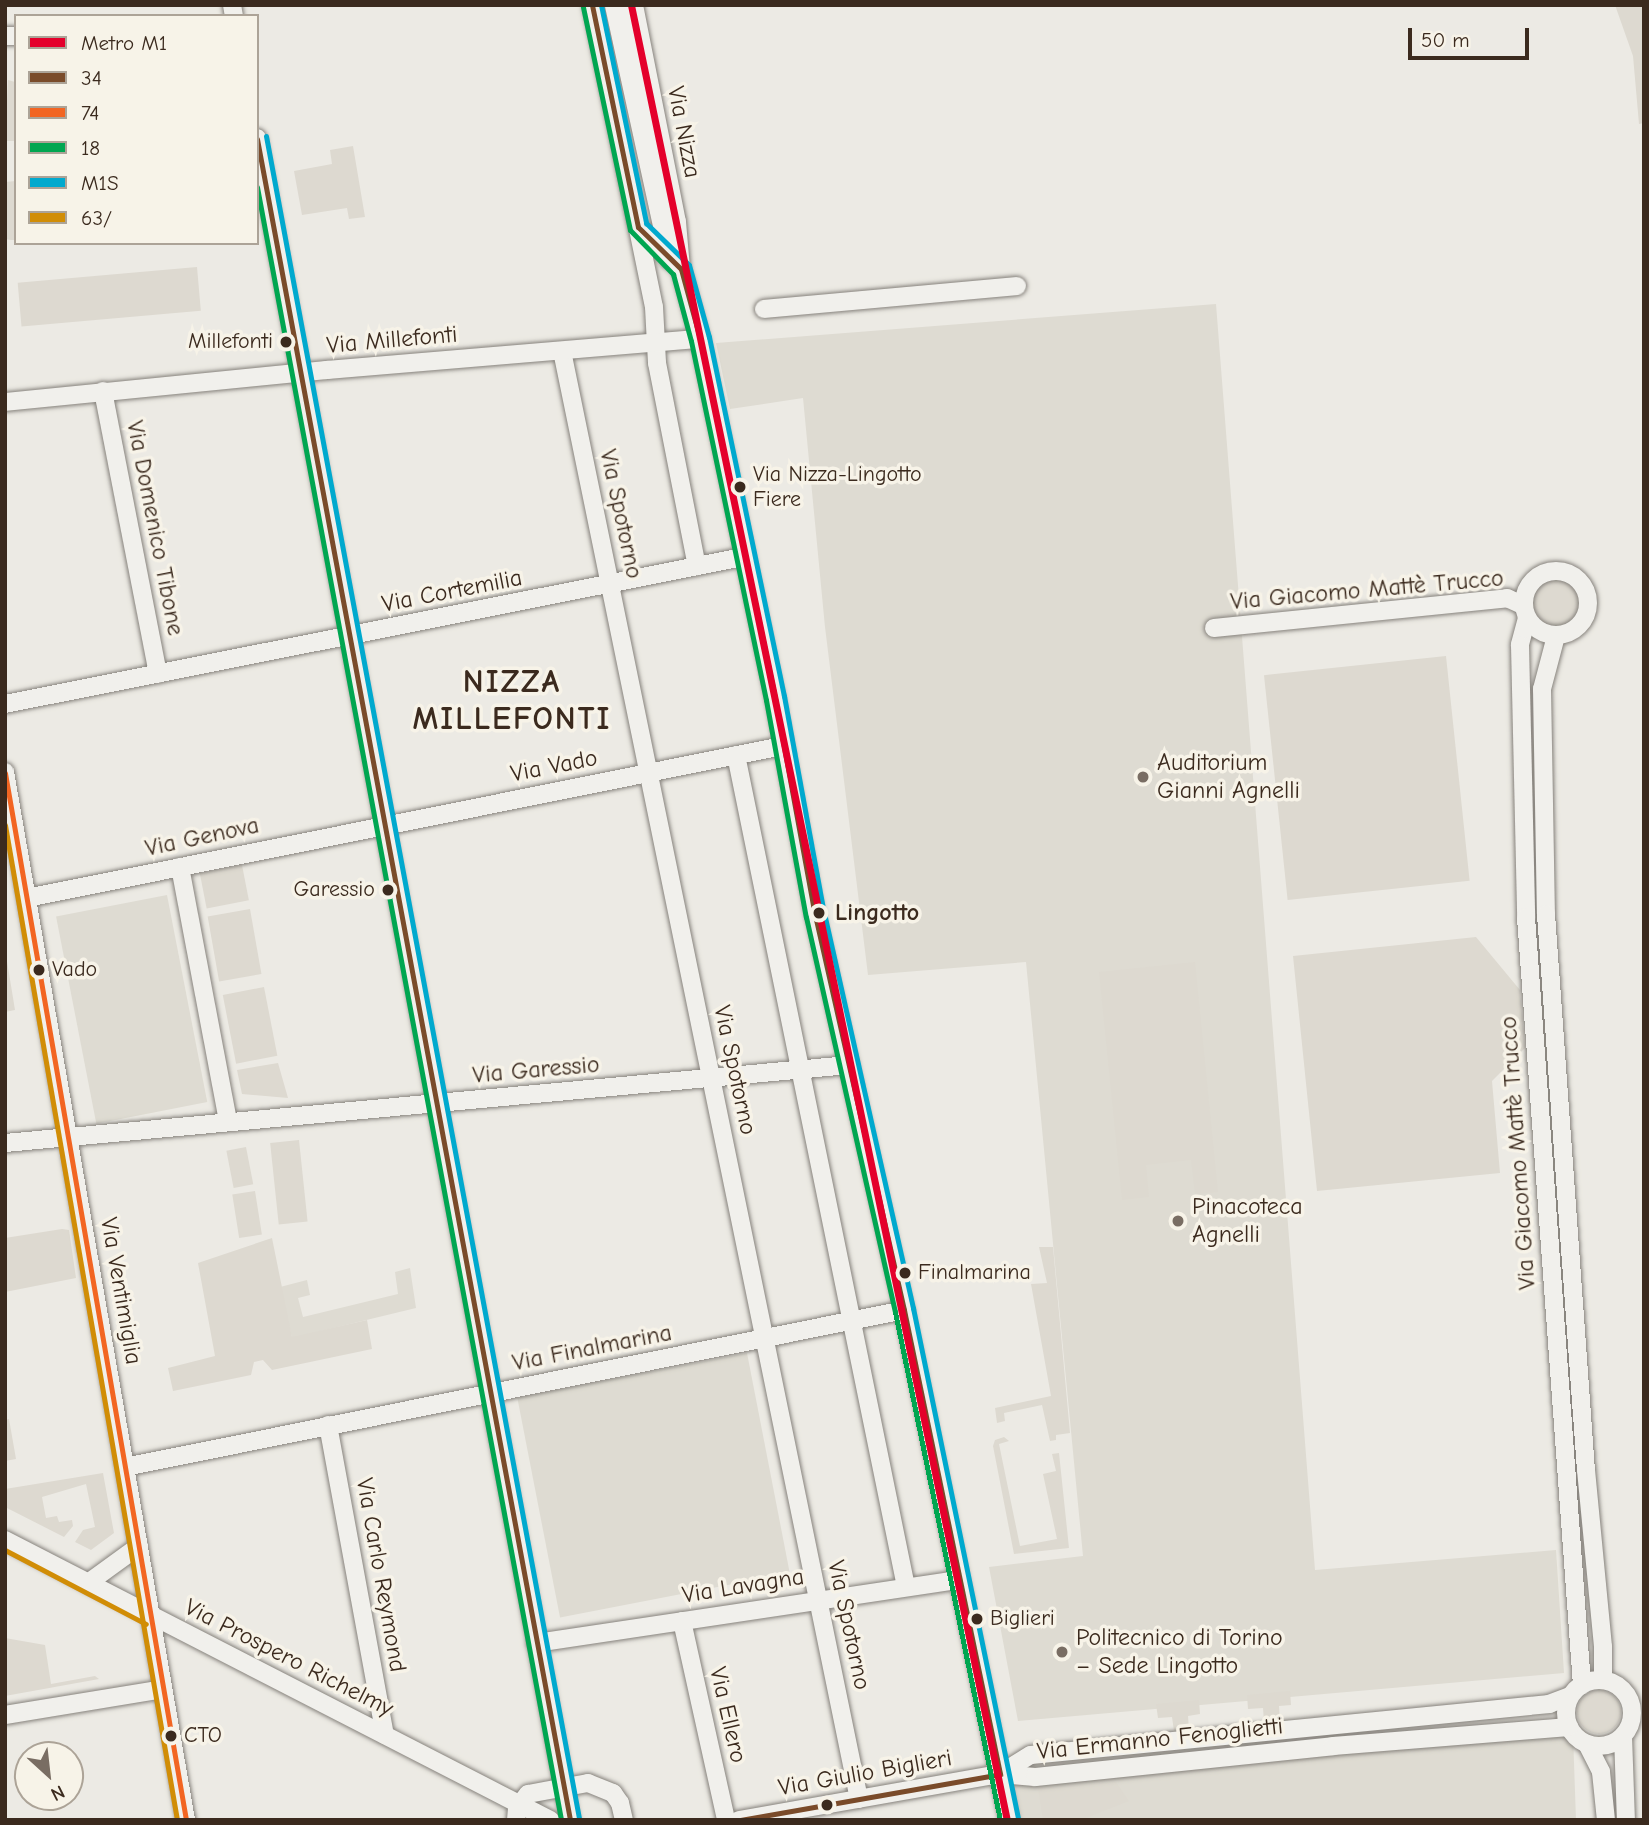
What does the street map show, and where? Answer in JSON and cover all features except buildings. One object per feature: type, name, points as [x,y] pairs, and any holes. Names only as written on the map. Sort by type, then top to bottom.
[{"type":"main road","points":[[615,5],[675,264]]},
{"type":"street","points":[[592,5],[654,307],[657,363],[697,566]]},
{"type":"street","name":"Via Nizza","points":[[634,5],[677,222],[675,264],[700,339],[849,1065],[904,1310],[1010,1820]]},
{"type":"street","points":[[259,149],[570,1820]]},
{"type":"street","points":[[638,227],[675,264]]},
{"type":"street","points":[[764,309],[1017,286]]},
{"type":"street","name":"Via Millefonti","points":[[5,402],[301,372],[700,339]]},
{"type":"street","name":"Via Spotorno","points":[[562,351],[859,1799]]},
{"type":"street","name":"Via Domenico Tibone","points":[[103,391],[158,674]]},
{"type":"street","name":"Via Cortemilia","points":[[5,704],[743,557]]},
{"type":"street","points":[[1561,571],[1580,581],[1587,594],[1587,614],[1578,627],[1556,636],[1539,631],[1525,612],[1527,588],[1546,572],[1561,571]]},
{"type":"street","name":"Via Giacomo Mattè Trucco","points":[[1214,628],[1507,598],[1525,612],[1520,645],[1526,918],[1576,1691]]},
{"type":"street","name":"Via Giacomo Mattè Trucco","points":[[1556,636],[1542,689],[1546,914],[1586,1470],[1603,1647],[1602,1680]]},
{"type":"street","name":"Via Vado","points":[[386,825],[772,748]]},
{"type":"street","points":[[736,755],[906,1587]]},
{"type":"street","name":"Via Ventimiglia","points":[[5,772],[186,1820]]},
{"type":"street","name":"Via Genova","points":[[27,898],[386,825]]},
{"type":"street","points":[[180,867],[228,1122]]},
{"type":"street","name":"Via Garessio","points":[[5,1143],[849,1065]]},
{"type":"street","name":"Via Finalmarina","points":[[125,1466],[904,1310]]},
{"type":"street","name":"Via Carlo Reymond","points":[[328,1425],[385,1735]]},
{"type":"street","name":"Via Prospero Richelmy","points":[[5,1540],[385,1735],[518,1811],[550,1820]]},
{"type":"street","points":[[88,1583],[139,1546]]},
{"type":"street","name":"Via Lavagna","points":[[536,1643],[959,1580]]},
{"type":"street","name":"Via Ellero","points":[[682,1620],[726,1820]]},
{"type":"street","points":[[1606,1820],[1601,1772],[1587,1744],[1569,1727],[1566,1706],[1576,1691],[1602,1680],[1616,1685],[1629,1700],[1631,1717],[1622,1736],[1626,1820]]},
{"type":"street","points":[[5,1715],[163,1689]]},
{"type":"street","name":"Via Ermanno Fenoglietti","points":[[1000,1774],[1031,1755],[1549,1704],[1576,1691]]},
{"type":"street","name":"Via Ermanno Fenoglietti","points":[[1000,1774],[1035,1777],[1333,1746],[1569,1727]]},
{"type":"street","points":[[1587,1744],[1606,1745],[1622,1736]]},
{"type":"street","name":"Via Giulio Biglieri","points":[[739,1820],[1000,1774]]},
{"type":"street","points":[[518,1811],[534,1791],[588,1783],[607,1788],[620,1803],[624,1820]]},
{"type":"shaded area","points":[[1615,5],[1644,5],[1644,123],[1639,124],[1633,56]]},
{"type":"shaded area","points":[[8,80],[14,82],[14,141],[5,141]]},
{"type":"shaded area","points":[[353,146],[365,217],[349,219],[347,208],[302,215],[294,171],[332,164],[330,150]]},
{"type":"shaded area","points":[[14,181],[14,240],[5,239],[5,182]]},
{"type":"shaded area","points":[[197,267],[201,311],[22,327],[18,283]]},
{"type":"shaded area","points":[[1216,304],[1315,1570],[1556,1550],[1564,1673],[1018,1721],[989,1567],[1083,1556],[1026,962],[868,975],[825,627],[803,398],[730,409],[716,343]]},
{"type":"shaded area","points":[[1556,579],[1573,587],[1581,604],[1573,621],[1556,629],[1539,621],[1531,604],[1539,587]]},
{"type":"shaded area","points":[[1446,656],[1470,881],[1288,900],[1264,675]]},
{"type":"shaded area","points":[[242,865],[249,900],[207,909],[200,873]]},
{"type":"shaded area","points":[[167,895],[207,1102],[96,1124],[56,917]]},
{"type":"shaded area","points":[[250,909],[261,974],[219,981],[208,916]]},
{"type":"shaded area","points":[[1476,937],[1520,990],[1525,1048],[1492,1081],[1500,1173],[1317,1191],[1293,956]]},
{"type":"shaded area","points":[[5,949],[15,1010],[5,1012]]},
{"type":"shaded area","points":[[1195,962],[1218,1192],[1195,1194],[1191,1160],[1146,1165],[1149,1197],[1122,1200],[1099,972]]},
{"type":"shaded area","points":[[264,987],[277,1056],[236,1064],[223,995]]},
{"type":"shaded area","points":[[278,1063],[288,1098],[242,1094],[237,1070]]},
{"type":"shaded area","points":[[299,1140],[308,1222],[279,1225],[270,1143]]},
{"type":"shaded area","points":[[246,1147],[253,1184],[234,1188],[226,1151]]},
{"type":"shaded area","points":[[255,1191],[262,1234],[239,1238],[232,1195]]},
{"type":"shaded area","points":[[69,1230],[76,1278],[5,1292],[5,1238]]},
{"type":"shaded area","points":[[272,1238],[292,1337],[367,1320],[372,1349],[272,1370],[263,1360],[254,1362],[251,1375],[173,1391],[168,1368],[215,1356],[198,1263]]},
{"type":"shaded area","points":[[1039,1247],[1053,1247],[1070,1433],[1056,1435],[1056,1440],[1050,1441],[1042,1405],[1004,1413],[1005,1421],[997,1423],[995,1408],[1051,1396],[1031,1284],[1047,1283]]},
{"type":"shaded area","points":[[410,1268],[416,1308],[292,1338],[280,1287],[307,1280],[310,1295],[298,1298],[303,1317],[398,1294],[395,1272]]},
{"type":"shaded area","points":[[747,1353],[790,1573],[560,1618],[517,1398]]},
{"type":"shaded area","points":[[9,1419],[16,1459],[5,1461],[5,1420]]},
{"type":"shaded area","points":[[1004,1437],[1009,1441],[999,1444],[1020,1546],[1057,1539],[1043,1474],[1056,1471],[1052,1454],[1059,1453],[1069,1548],[1014,1554],[993,1446],[995,1440]]},
{"type":"shaded area","points":[[103,1473],[114,1533],[91,1550],[75,1542],[83,1530],[95,1527],[86,1484],[42,1497],[46,1518],[57,1516],[59,1522],[72,1520],[73,1526],[64,1537],[5,1507],[5,1489]]},
{"type":"shaded area","points":[[5,1638],[45,1645],[51,1684],[95,1676],[99,1679],[5,1696]]},
{"type":"shaded area","points":[[1599,1690],[1614,1697],[1621,1712],[1614,1727],[1599,1734],[1584,1727],[1577,1712],[1584,1697]]},
{"type":"shaded area","points":[[1290,1691],[1291,1705],[1279,1706],[1280,1721],[1264,1722],[1263,1708],[1248,1709],[1247,1695]]},
{"type":"shaded area","points":[[1199,1700],[1200,1714],[1188,1716],[1189,1730],[1174,1731],[1172,1717],[1158,1718],[1156,1704]]},
{"type":"shaded area","points":[[1573,1734],[1576,1820],[1013,1820],[1006,1784],[1445,1736]]},
{"type":"shaded area","points":[[1116,1782],[1129,1801],[1081,1820],[1043,1820],[1038,1788]]},
{"type":"metro line","name":"M1","points":[[631,5],[1007,1820]]},
{"type":"transit line","name":"34","points":[[592,5],[638,227],[681,269],[700,339],[775,698],[815,915],[904,1310],[1000,1774]]},
{"type":"transit line","name":"M1S","points":[[601,5],[646,223],[689,265],[709,337],[784,696],[824,913],[913,1308],[1018,1818]]},
{"type":"transit line","name":"18","points":[[583,7],[630,230],[673,274],[691,341],[766,700],[806,917],[895,1312],[1000,1820]]},
{"type":"transit line","name":"M1S","points":[[266,136],[579,1818]]},
{"type":"transit line","name":"34","points":[[259,150],[570,1820]]},
{"type":"transit line","name":"18","points":[[259,198],[561,1820]]},
{"type":"transit line","name":"74","points":[[5,773],[186,1820]]},
{"type":"transit line","name":"63/","points":[[5,825],[177,1820]]},
{"type":"transit line","name":"63/","points":[[5,1550],[146,1624]]},
{"type":"transit line","name":"34","points":[[740,1820],[1000,1774]]},
{"type":"place","name":"Millefonti","points":[[286,342]]},
{"type":"place","name":"Via Nizza-Lingotto Fiere","points":[[740,487]]},
{"type":"place","name":"Auditorium Gianni Agnelli","points":[[1143,777]]},
{"type":"place","name":"Garessio","points":[[388,890]]},
{"type":"place","name":"Lingotto","points":[[819,913]]},
{"type":"place","name":"Vado","points":[[39,970]]},
{"type":"place","name":"Pinacoteca Agnelli","points":[[1178,1221]]},
{"type":"place","name":"Finalmarina","points":[[905,1273]]},
{"type":"place","name":"Biglieri","points":[[977,1619]]},
{"type":"place","name":"Politecnico di Torino – Sede Lingotto","points":[[1062,1652]]},
{"type":"place","name":"CTO","points":[[171,1736]]},
{"type":"district","name":"NIZZA MILLEFONTI","points":[[512,702]]}]
